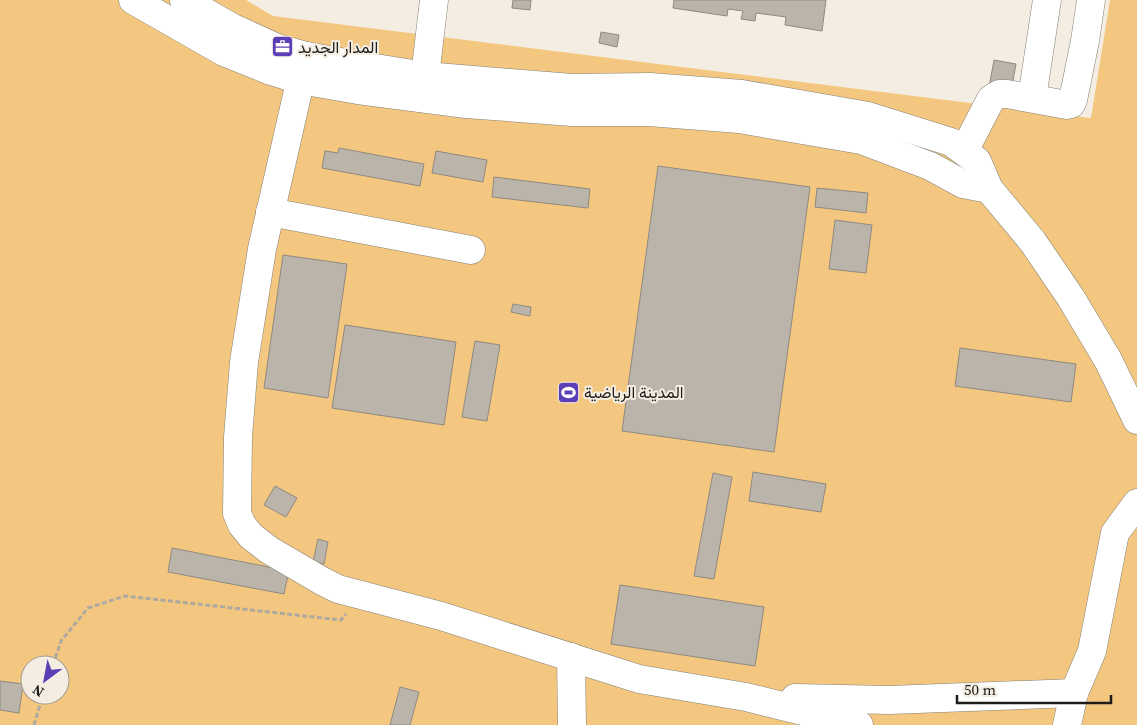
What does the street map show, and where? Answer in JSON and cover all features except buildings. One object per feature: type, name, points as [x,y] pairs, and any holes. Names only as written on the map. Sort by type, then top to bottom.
[{"type":"lane","points":[[133,0],[224,52],[271,71],[303,68],[572,88],[650,87],[742,94],[868,116],[951,142],[977,161],[989,189],[1033,242],[1071,298],[1108,360],[1137,420]]},
{"type":"lane","points":[[184,0],[249,37],[278,48],[303,68],[358,90],[475,105],[572,112],[649,112],[739,119],[861,140],[930,166],[963,184],[989,189]]},
{"type":"lane","points":[[425,76],[434,0]]},
{"type":"lane","points":[[1032,98],[1047,0]]},
{"type":"lane","points":[[964,151],[991,99],[999,94],[1032,98],[1067,106],[1071,104],[1085,41],[1091,0]]},
{"type":"lane","points":[[303,68],[255,286],[244,362],[238,437],[237,512],[242,525],[251,536],[270,550],[338,589],[441,616],[639,679],[746,697],[859,725]]},
{"type":"lane","points":[[270,212],[471,250]]},
{"type":"lane","points":[[1067,725],[1074,692],[1092,651],[1115,533],[1137,503]]},
{"type":"lane","points":[[571,658],[572,725]]},
{"type":"lane","points":[[746,697],[889,700],[1074,692]]},
{"type":"path","points":[[56,655],[61,641],[88,608],[125,596],[341,620],[364,596]]},
{"type":"path","points":[[34,725],[40,705]]},
{"type":"shaded area","name":"المدينة الرياضية","points":[[0,0],[246,0],[273,16],[1091,118],[1110,0],[1137,0],[1137,725],[0,725]]},
{"type":"place","name":"المدار الجديد","points":[[282,47]]},
{"type":"place","name":"المدينة الرياضية","points":[[568,392]]}]
